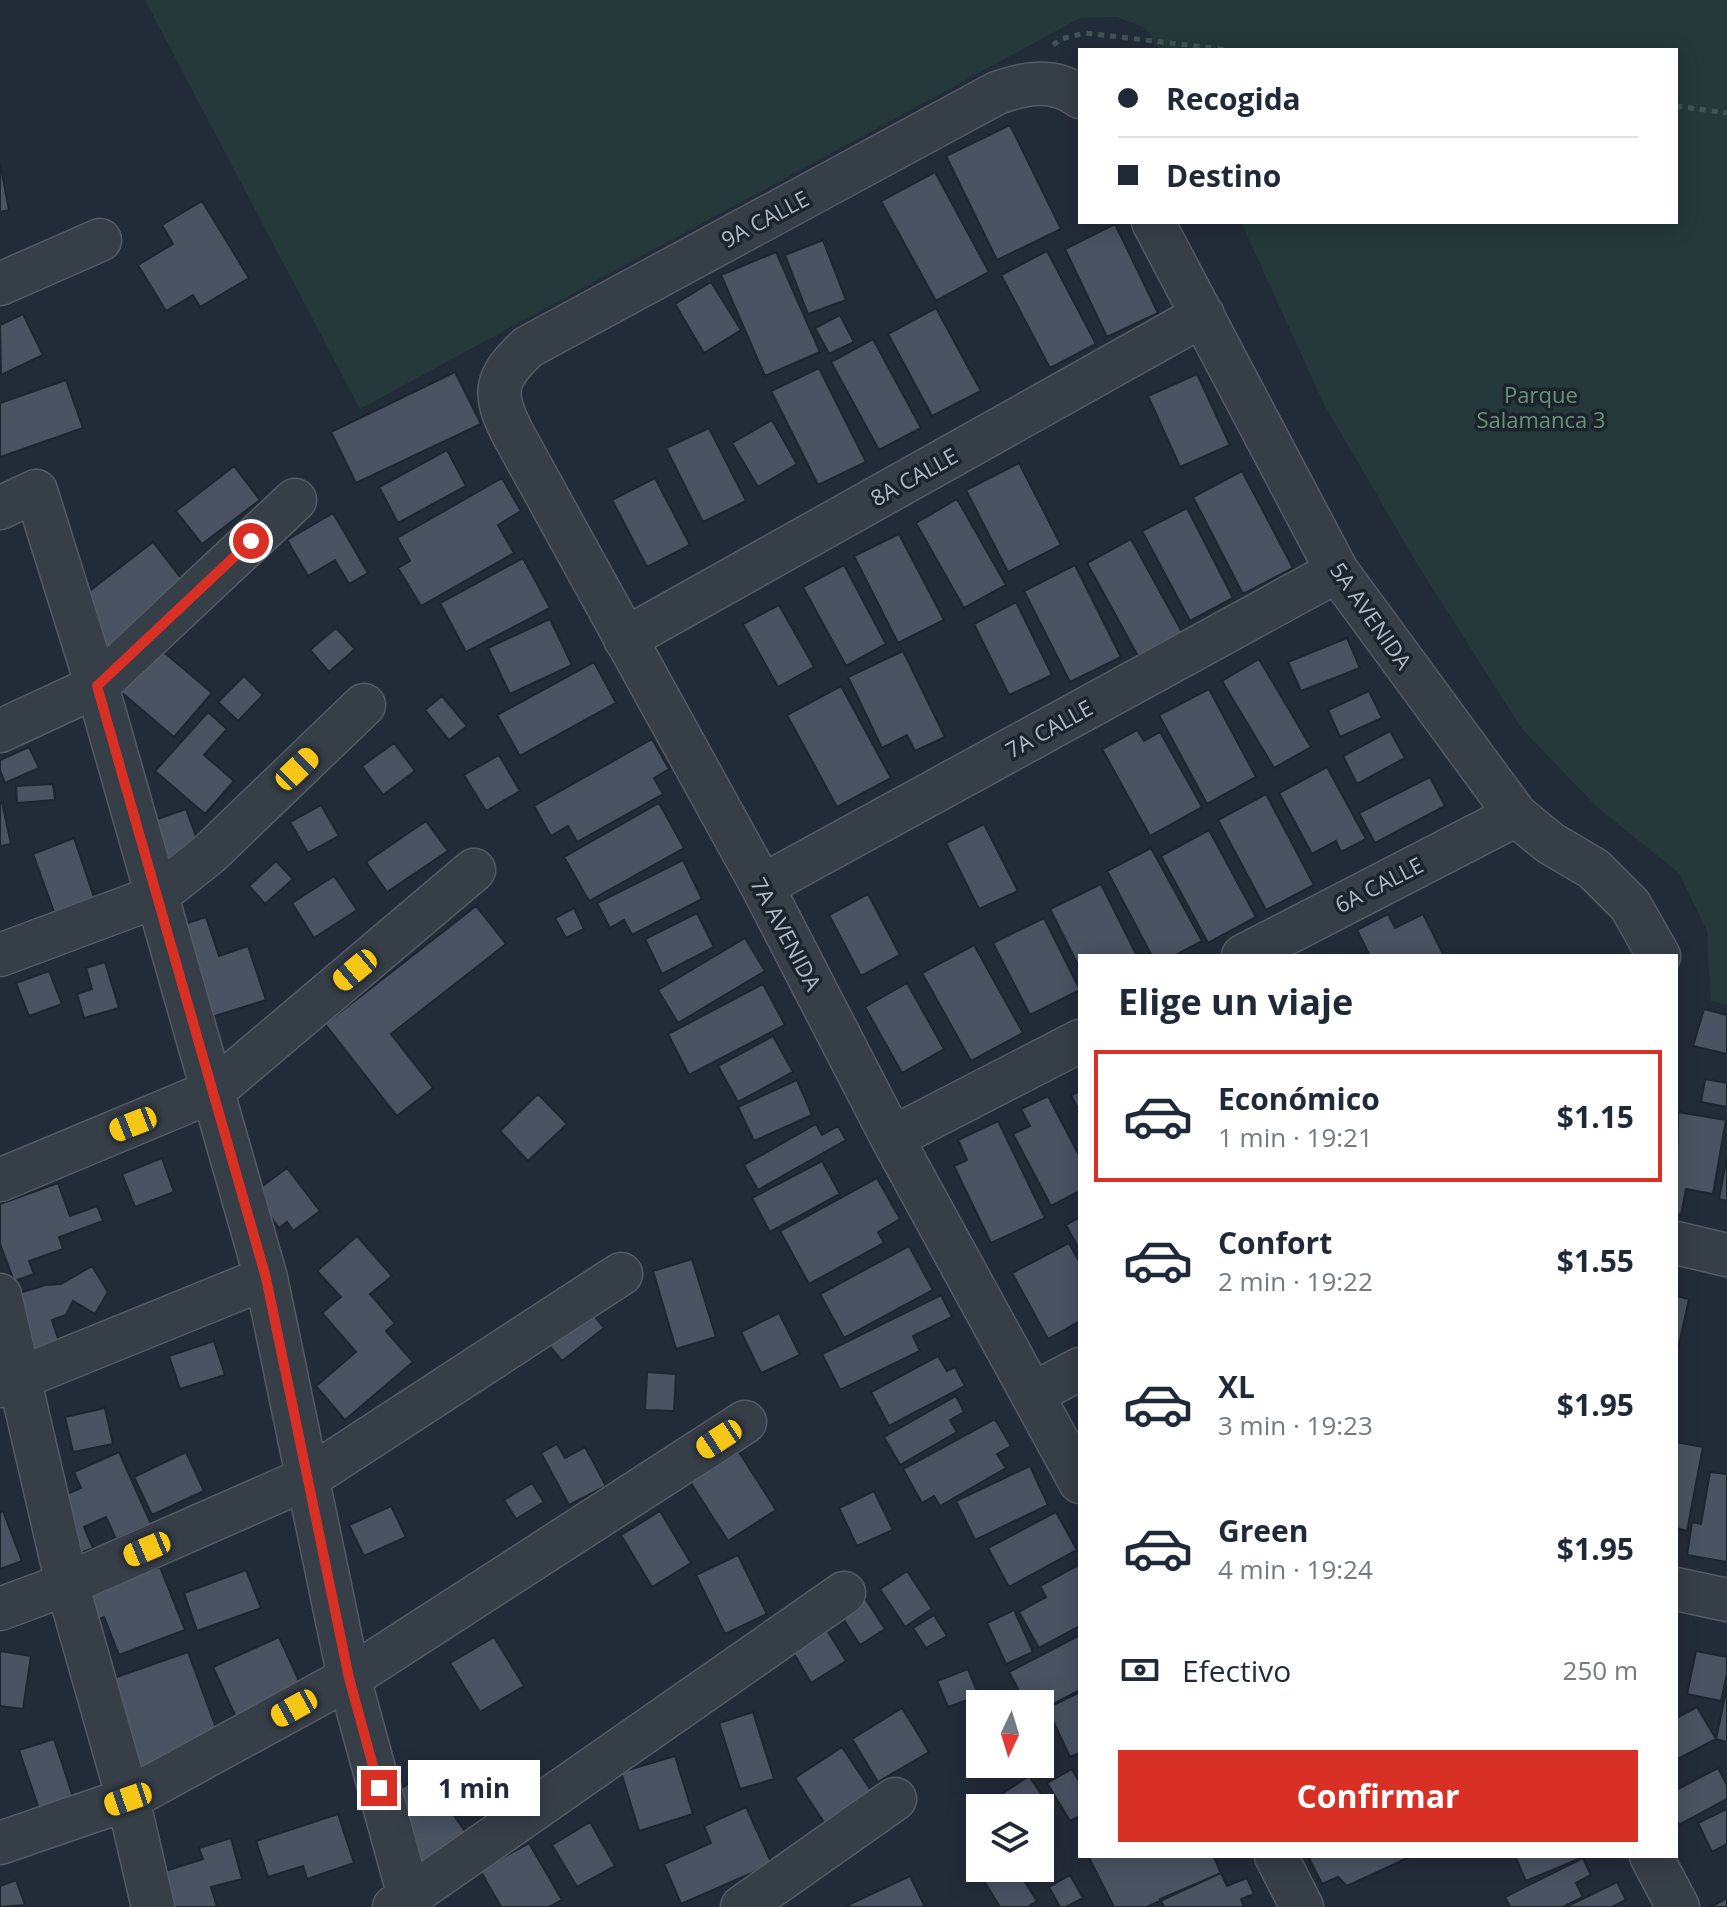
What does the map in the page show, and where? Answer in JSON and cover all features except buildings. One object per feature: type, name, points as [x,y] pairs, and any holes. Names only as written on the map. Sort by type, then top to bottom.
[{"type":"street","name":"9A CALLE","points":[[499,385],[511,363],[528,347],[997,93],[1021,84],[1057,88]]},
{"type":"street","name":"5A AVENIDA","points":[[1154,224],[1337,571],[1516,815],[1550,843],[1594,869],[1630,905],[1658,954]]},
{"type":"street","points":[[0,284],[100,240]]},
{"type":"street","name":"8A CALLE","points":[[625,639],[1203,315]]},
{"type":"street","name":"7A AVENIDA","points":[[499,385],[501,411],[762,886],[892,1138],[1078,1478]]},
{"type":"street","points":[[0,508],[36,491],[97,686],[266,1278],[349,1678],[405,1904],[844,1593]]},
{"type":"street","points":[[0,731],[97,686],[295,500]]},
{"type":"street","name":"7A CALLE","points":[[762,886],[1337,571]]},
{"type":"street","points":[[0,955],[155,897],[209,854],[364,705]]},
{"type":"street","name":"6A CALLE","points":[[1247,954],[1516,815]]},
{"type":"street","points":[[0,1180],[213,1091],[474,870]]},
{"type":"street","points":[[892,1138],[1078,1042]]},
{"type":"street","points":[[1678,1243],[1727,1255]]},
{"type":"street","points":[[0,1609],[67,1584],[308,1478],[621,1274]]},
{"type":"street","points":[[10,1382],[266,1278]]},
{"type":"street","points":[[0,1295],[10,1382],[128,1799],[153,1907]]},
{"type":"street","points":[[1034,1393],[1078,1370]]},
{"type":"street","points":[[0,1843],[128,1799],[349,1678],[745,1422]]},
{"type":"street","points":[[1678,1589],[1727,1600]]},
{"type":"street","points":[[742,1907],[895,1799]]},
{"type":"street","points":[[1277,1858],[1302,1907]]},
{"type":"street","points":[[1652,1858],[1678,1907]]},
{"type":"path","points":[[1057,88],[1048,52],[1061,39],[1072,35],[1101,34],[1214,48]]},
{"type":"path","points":[[1678,106],[1727,113]]},
{"type":"green space","name":"Parque Salamanca 3","points":[[145,0],[1727,0],[1727,1005],[1711,1001],[1707,931],[1679,873],[1597,807],[1522,729],[1416,562],[1324,404],[1242,224],[1678,224],[1678,48],[1158,48],[1145,28],[1117,17],[1080,18],[360,409]]},
{"type":"route","points":[[251,541],[97,686],[266,1278],[349,1678],[379,1788]]}]
